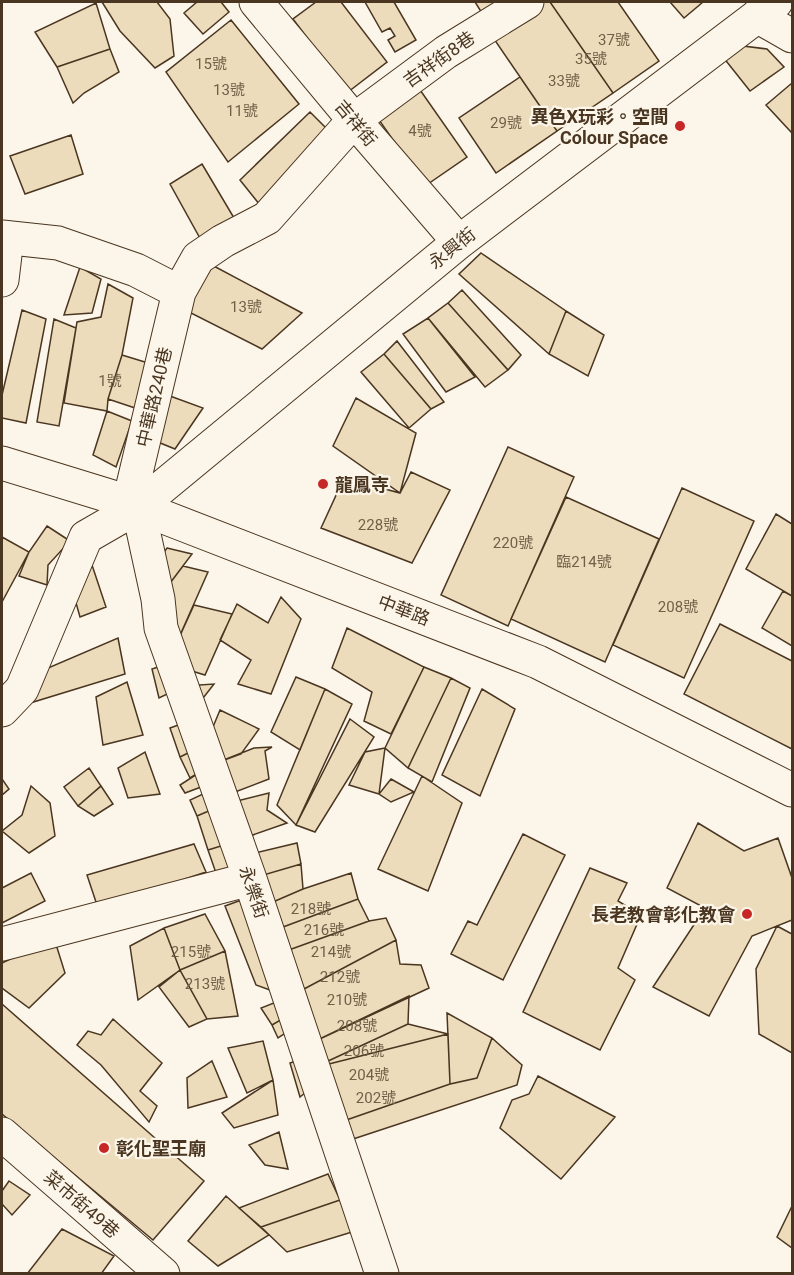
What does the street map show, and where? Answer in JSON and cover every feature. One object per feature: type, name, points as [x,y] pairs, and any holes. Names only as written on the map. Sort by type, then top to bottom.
[{"type":"street","name":"吉祥街","points":[[256,2],[459,242]]},
{"type":"street","name":"吉祥街8巷","points":[[354,120],[446,52],[527,2]]},
{"type":"street","points":[[767,9],[792,36]]},
{"type":"street","name":"永興街","points":[[2,710],[22,689],[86,537],[133,505],[459,242],[767,9]]},
{"type":"street","name":"中華路240巷","points":[[133,505],[179,292],[198,258],[267,218],[354,120]]},
{"type":"street","points":[[2,280],[4,237],[58,243],[136,270],[179,292]]},
{"type":"street","name":"中華路","points":[[2,463],[133,505],[538,662],[792,790]]},
{"type":"street","name":"永樂街","points":[[133,505],[158,598],[161,628],[250,879],[382,1274]]},
{"type":"street","points":[[2,944],[250,879]]},
{"type":"street","name":"菜市街49巷","points":[[2,1134],[163,1274]]},
{"type":"building","points":[[102,2],[157,2],[170,19],[174,56],[155,68],[120,31]]},
{"type":"building","points":[[197,2],[221,2],[229,12],[203,34],[184,13]]},
{"type":"building","points":[[316,2],[341,2],[387,62],[348,92],[293,19]]},
{"type":"building","points":[[365,2],[394,2],[416,40],[395,52],[388,40],[395,36],[390,28],[382,32]]},
{"type":"building","points":[[475,2],[513,2],[485,18]]},
{"type":"building","points":[[542,2],[550,2],[613,93],[557,131],[492,36]]},
{"type":"building","points":[[550,2],[618,2],[659,61],[613,93]]},
{"type":"building","points":[[670,2],[703,2],[684,18]]},
{"type":"building","points":[[96,3],[110,49],[57,67],[35,32]]},
{"type":"building","points":[[231,20],[299,104],[228,162],[166,72]]},
{"type":"building","points":[[735,45],[767,49],[784,67],[750,91],[723,57]]},
{"type":"building","points":[[110,49],[119,72],[84,93],[73,103],[57,67]]},
{"type":"building","points":[[520,77],[557,131],[496,173],[459,118]]},
{"type":"building","points":[[792,83],[792,133],[766,105]]},
{"type":"building","points":[[418,87],[467,157],[425,186],[377,117]]},
{"type":"building","points":[[310,112],[330,132],[260,205],[240,180]]},
{"type":"building","points":[[71,135],[83,174],[25,194],[10,156]]},
{"type":"building","points":[[202,164],[237,223],[201,240],[170,184]]},
{"type":"building","points":[[481,253],[566,311],[549,354],[459,274]]},
{"type":"building","points":[[210,264],[302,313],[262,349],[183,309]]},
{"type":"building","points":[[80,267],[101,279],[92,313],[64,315]]},
{"type":"building","points":[[108,284],[133,298],[122,355],[108,399],[107,411],[64,403],[77,322],[101,317]]},
{"type":"building","points":[[462,290],[521,355],[508,370],[448,303]]},
{"type":"building","points":[[448,303],[508,370],[485,387],[428,318]]},
{"type":"building","points":[[22,310],[46,319],[26,423],[2,418],[2,395]]},
{"type":"building","points":[[566,311],[604,335],[588,376],[549,354]]},
{"type":"building","points":[[428,318],[475,377],[446,392],[403,334]]},
{"type":"building","points":[[54,319],[76,328],[59,426],[37,422]]},
{"type":"building","points":[[397,341],[444,402],[431,409],[384,354]]},
{"type":"building","points":[[384,354],[431,409],[409,428],[361,372]]},
{"type":"building","points":[[122,355],[158,366],[144,411],[108,399]]},
{"type":"building","points":[[170,396],[203,408],[175,449],[148,438]]},
{"type":"building","points":[[356,398],[416,433],[400,493],[333,446]]},
{"type":"building","points":[[107,411],[132,421],[116,467],[93,455]]},
{"type":"building","points":[[508,447],[574,477],[508,626],[441,595]]},
{"type":"building","points":[[411,472],[450,490],[412,563],[321,528],[344,478],[400,493]]},
{"type":"building","points":[[682,488],[754,521],[684,678],[613,645]]},
{"type":"building","points":[[566,497],[659,539],[605,662],[511,619]]},
{"type":"building","points":[[776,514],[792,524],[792,596],[746,569]]},
{"type":"building","points":[[47,526],[70,541],[48,565],[47,585],[19,576],[29,552]]},
{"type":"building","points":[[2,537],[29,552],[2,602]]},
{"type":"building","points":[[167,548],[192,554],[158,599],[152,569]]},
{"type":"building","points":[[90,559],[106,607],[80,617],[73,592]]},
{"type":"building","points":[[183,566],[208,572],[173,651],[158,599]]},
{"type":"building","points":[[783,591],[792,596],[792,646],[762,628]]},
{"type":"building","points":[[281,597],[301,619],[271,694],[238,684],[251,660],[220,640],[237,604],[268,623]]},
{"type":"building","points":[[194,605],[232,614],[205,675],[182,668],[173,651]]},
{"type":"building","points":[[720,624],[792,661],[792,749],[684,694]]},
{"type":"building","points":[[347,628],[424,667],[391,734],[364,721],[372,692],[332,668]]},
{"type":"building","points":[[118,638],[125,674],[17,707],[27,677]]},
{"type":"building","points":[[176,661],[184,686],[159,698],[152,669]]},
{"type":"building","points":[[424,667],[451,678],[408,768],[385,748]]},
{"type":"building","points":[[296,677],[325,689],[300,750],[271,732]]},
{"type":"building","points":[[451,678],[470,688],[432,782],[408,768]]},
{"type":"building","points":[[127,682],[143,735],[103,745],[96,697]]},
{"type":"building","points":[[214,684],[193,711],[184,686]]},
{"type":"building","points":[[325,689],[352,704],[296,825],[277,805]]},
{"type":"building","points":[[482,689],[515,709],[480,796],[442,775]]},
{"type":"building","points":[[220,710],[259,729],[241,754],[211,765],[208,739]]},
{"type":"building","points":[[195,719],[204,745],[180,757],[170,728]]},
{"type":"building","points":[[350,719],[374,737],[315,832],[296,825]]},
{"type":"building","points":[[204,745],[211,765],[190,778],[180,757]]},
{"type":"building","points":[[272,747],[265,751],[269,779],[222,797],[211,765],[254,748]]},
{"type":"building","points":[[385,748],[379,794],[349,785],[365,752]]},
{"type":"building","points":[[145,752],[160,794],[128,798],[118,768]]},
{"type":"building","points":[[211,765],[217,781],[185,793],[180,785]]},
{"type":"building","points":[[89,768],[101,786],[78,806],[64,787]]},
{"type":"building","points":[[422,776],[462,803],[428,891],[378,869]]},
{"type":"building","points":[[2,779],[9,789],[2,795]]},
{"type":"building","points":[[391,779],[414,792],[391,802],[379,794]]},
{"type":"building","points":[[31,786],[50,803],[55,836],[29,853],[2,831],[22,815]]},
{"type":"building","points":[[101,786],[113,804],[94,816],[78,806]]},
{"type":"building","points":[[218,787],[225,804],[197,816],[190,800]]},
{"type":"building","points":[[269,793],[267,810],[287,823],[247,837],[225,804]]},
{"type":"building","points":[[225,804],[237,841],[208,850],[197,816]]},
{"type":"building","name":"長老教會彰化教會","points":[[698,823],[744,851],[778,838],[792,878],[792,920],[752,936],[709,1016],[653,987],[705,908],[667,888]]},
{"type":"building","points":[[523,834],[565,855],[503,980],[451,954],[468,921],[477,925]]},
{"type":"building","points":[[237,841],[246,869],[216,873],[208,850]]},
{"type":"building","points":[[297,843],[301,864],[250,879],[242,856]]},
{"type":"building","points":[[194,844],[206,872],[98,908],[87,875]]},
{"type":"building","points":[[301,864],[303,889],[259,908],[250,879]]},
{"type":"building","points":[[590,868],[627,883],[618,901],[641,915],[618,968],[635,980],[600,1050],[523,1012]]},
{"type":"building","points":[[31,873],[45,901],[2,923],[2,888]]},
{"type":"building","points":[[351,873],[358,899],[267,933],[259,908],[303,889]]},
{"type":"building","points":[[255,895],[289,997],[256,985],[225,906]]},
{"type":"building","points":[[358,899],[369,921],[275,955],[267,933]]},
{"type":"building","points":[[205,914],[225,951],[180,970],[164,928]]},
{"type":"building","points":[[386,918],[396,940],[289,997],[275,955],[369,921]]},
{"type":"building","points":[[777,926],[792,934],[792,1053],[759,1034],[756,969]]},
{"type":"building","points":[[164,928],[180,970],[138,1000],[130,946]]},
{"type":"building","points":[[54,938],[65,973],[29,1008],[2,988],[2,963]]},
{"type":"building","points":[[396,940],[400,964],[421,965],[429,988],[305,1046],[289,997]]},
{"type":"building","points":[[225,951],[238,1016],[207,1019],[180,970]]},
{"type":"building","points":[[180,970],[207,1019],[189,1027],[159,987]]},
{"type":"building","points":[[409,996],[408,1024],[313,1068],[305,1046]]},
{"type":"building","points":[[289,997],[294,1012],[272,1025],[261,1008]]},
{"type":"building","name":"彰化聖王廟","points":[[2,1004],[204,1181],[153,1240],[2,1114]]},
{"type":"building","points":[[294,1012],[298,1025],[278,1038],[272,1025]]},
{"type":"building","points":[[447,1013],[492,1038],[477,1078],[450,1084]]},
{"type":"building","points":[[113,1019],[162,1063],[140,1091],[157,1106],[149,1122],[101,1065],[77,1045],[88,1031],[101,1035]]},
{"type":"building","points":[[408,1024],[448,1034],[313,1068]]},
{"type":"building","points":[[448,1034],[450,1084],[332,1125],[313,1068]]},
{"type":"building","points":[[492,1038],[522,1065],[517,1085],[338,1144],[332,1125],[450,1084],[477,1078]]},
{"type":"building","points":[[263,1041],[273,1080],[247,1093],[228,1048]]},
{"type":"building","points":[[309,1057],[317,1083],[300,1097],[290,1063]]},
{"type":"building","points":[[212,1061],[227,1097],[188,1108],[187,1078]]},
{"type":"building","points":[[538,1076],[615,1117],[561,1179],[500,1128],[512,1100],[529,1094]]},
{"type":"building","points":[[273,1080],[278,1115],[234,1128],[222,1113]]},
{"type":"building","points":[[279,1132],[288,1169],[265,1165],[249,1145]]},
{"type":"building","points":[[328,1174],[340,1200],[261,1227],[239,1208]]},
{"type":"building","points":[[9,1181],[30,1195],[12,1215],[2,1204],[2,1191]]},
{"type":"building","points":[[226,1196],[269,1235],[218,1266],[188,1241]]},
{"type":"building","points":[[340,1200],[352,1232],[287,1252],[261,1227]]},
{"type":"building","points":[[792,1206],[792,1248],[777,1237]]},
{"type":"building","points":[[62,1229],[114,1256],[101,1274],[27,1274]]},
{"type":"place","name":"異色X玩彩。空間 Colour Space","points":[[680,126]]},
{"type":"place","name":"龍鳳寺","points":[[323,484]]},
{"type":"place","name":"長老教會彰化教會","points":[[747,914]]},
{"type":"place","name":"彰化聖王廟","points":[[104,1148]]}]
